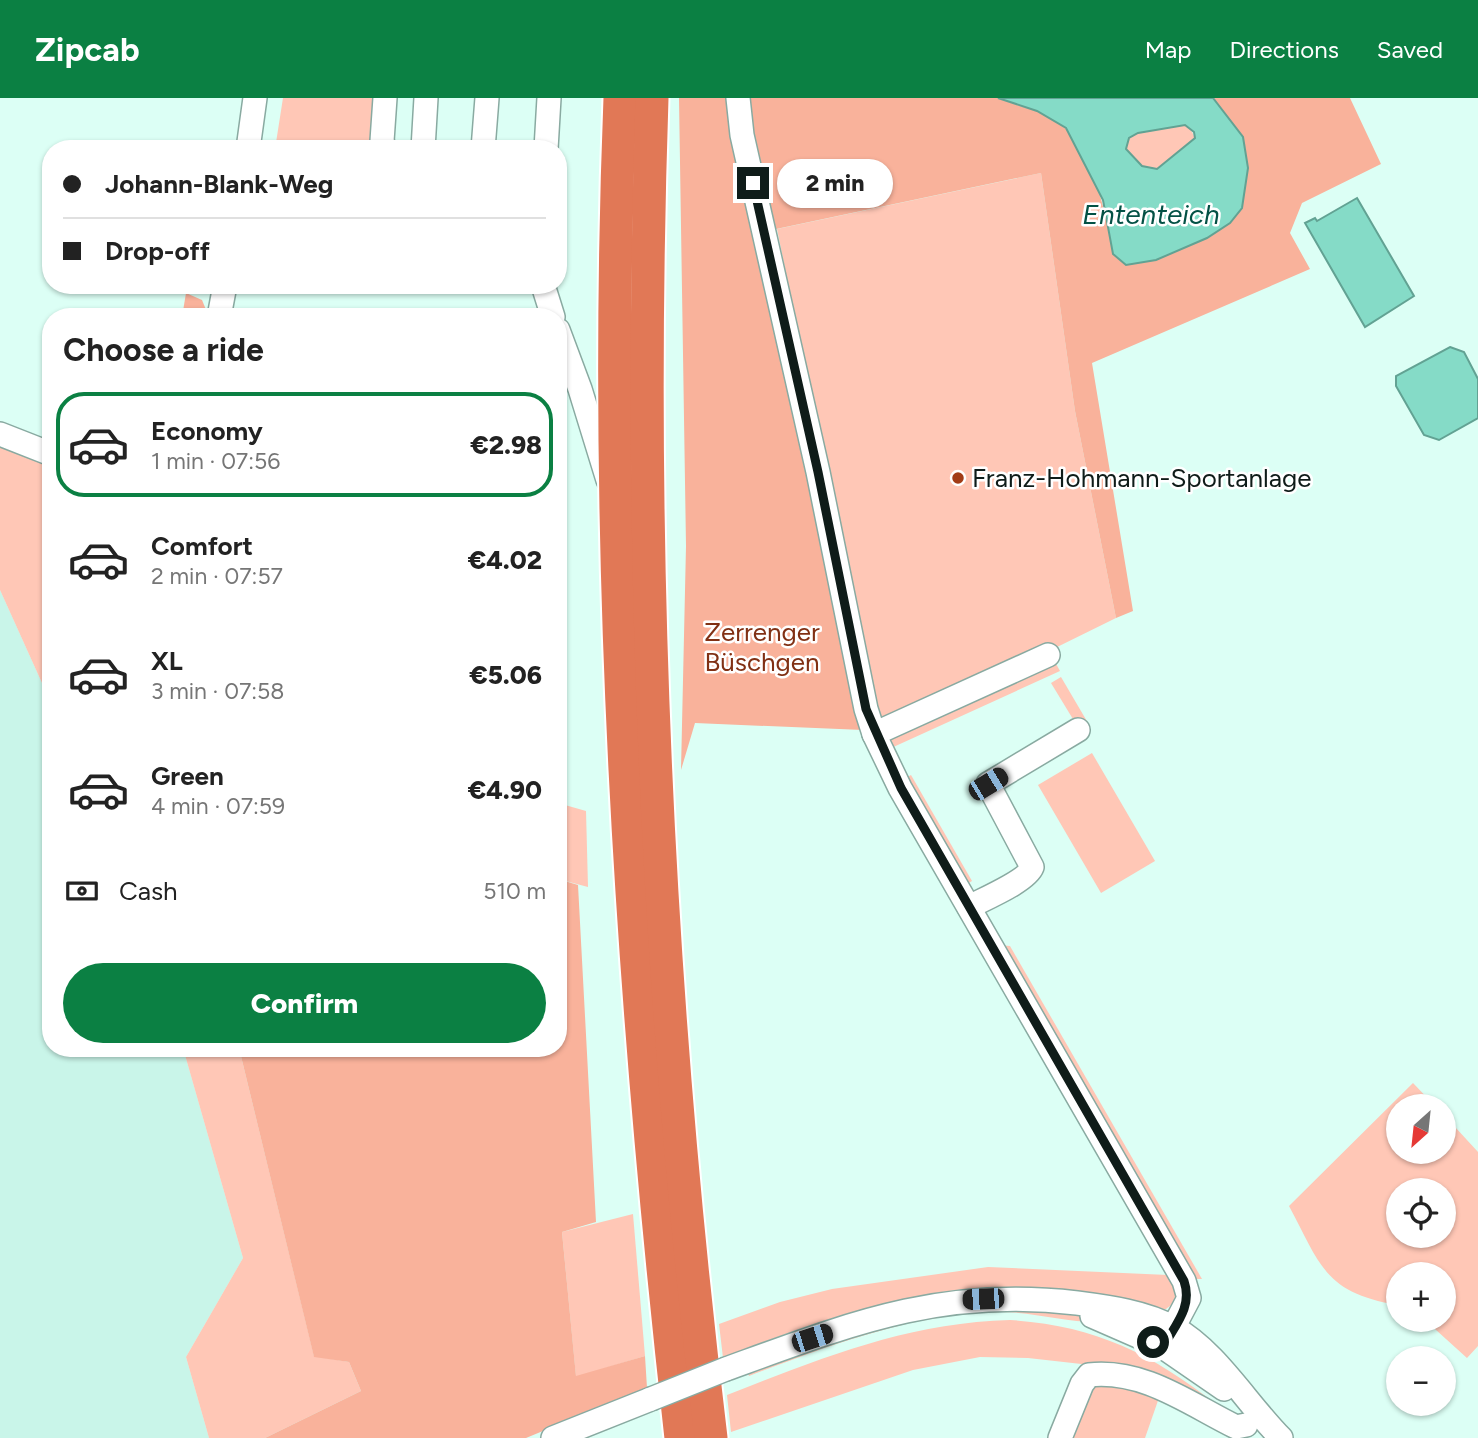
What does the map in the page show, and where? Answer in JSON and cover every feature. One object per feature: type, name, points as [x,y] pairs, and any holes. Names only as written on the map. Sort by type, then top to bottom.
[{"type":"highway","points":[[620,98],[616,506],[624,765],[645,1090],[681,1438]]},
{"type":"highway","points":[[652,98],[646,319],[647,558],[654,764],[675,1089],[692,1283],[711,1438]]},
{"type":"street","points":[[249,140],[255,98]]},
{"type":"street","points":[[382,140],[385,98]]},
{"type":"street","points":[[424,140],[426,98]]},
{"type":"street","points":[[484,140],[487,98]]},
{"type":"street","points":[[547,140],[549,98]]},
{"type":"street","points":[[646,319],[661,229],[665,98]]},
{"type":"street","points":[[738,98],[742,135],[818,472],[866,709],[874,734],[901,788],[1184,1281],[1189,1298],[1168,1337]]},
{"type":"street","points":[[567,354],[616,506]]},
{"type":"street","points":[[0,434],[42,450]]},
{"type":"street","points":[[874,734],[1048,655]]},
{"type":"street","points":[[969,907],[1020,879],[1030,872],[1032,867],[988,784],[1078,730]]},
{"type":"street","points":[[553,1438],[726,1369],[900,1310],[958,1300],[1052,1301],[1105,1307],[1168,1337],[1199,1346],[1252,1420],[1281,1438]]},
{"type":"street","points":[[1060,1438],[1082,1384],[1090,1375],[1108,1373],[1132,1377],[1167,1390],[1236,1427],[1252,1420]]},
{"type":"shaded area","points":[[283,98],[380,98],[378,140],[276,140]]},
{"type":"shaded area","points":[[1185,125],[1190,128],[1195,138],[1157,169],[1142,166],[1126,149],[1129,138],[1138,133]]},
{"type":"shaded area","name":"Franz-Hohmann-Sportanlage","points":[[1041,173],[1075,411],[1116,618],[1049,651],[1060,671],[889,749],[888,723],[875,711],[777,229]]},
{"type":"shaded area","points":[[0,442],[42,458],[42,683],[0,590]]},
{"type":"shaded area","points":[[0,590],[42,683],[42,1057],[186,1057],[243,1258],[186,1357],[209,1438],[0,1438]]},
{"type":"shaded area","points":[[1061,677],[1088,723],[1079,729],[1051,683]]},
{"type":"shaded area","points":[[1092,753],[1155,861],[1101,893],[1038,785]]},
{"type":"shaded area","points":[[911,775],[972,881],[965,885],[904,779]]},
{"type":"shaded area","points":[[567,806],[586,811],[588,887],[567,881]]},
{"type":"shaded area","points":[[999,945],[1010,946],[1202,1279],[1193,1279]]},
{"type":"shaded area","points":[[186,1057],[241,1057],[314,1356],[349,1362],[361,1391],[265,1438],[209,1438],[186,1357],[243,1258]]},
{"type":"shaded area","points":[[1413,1083],[1424,1094],[1402,1094]]},
{"type":"shaded area","points":[[1386,1110],[1386,1164],[1456,1164],[1456,1128],[1478,1152],[1478,1346],[1467,1358],[1438,1332],[1456,1332],[1456,1262],[1386,1262],[1386,1302],[1355,1293],[1340,1284],[1328,1274],[1289,1206]]},
{"type":"shaded area","points":[[633,1214],[645,1356],[576,1377],[562,1232]]},
{"type":"shaded area","points":[[988,1267],[1168,1275],[1177,1290],[1171,1305],[1156,1312],[1083,1295],[1028,1288],[974,1288],[938,1293],[862,1309],[723,1358],[719,1324],[780,1302],[832,1289]]},
{"type":"shaded area","points":[[970,1307],[1060,1311],[1101,1322],[1001,1312],[936,1318],[842,1342],[749,1376],[747,1371],[829,1340]]},
{"type":"shaded area","points":[[1010,1320],[1068,1328],[1120,1345],[1168,1370],[1216,1404],[1126,1369],[1028,1358],[980,1357],[913,1370],[731,1432],[727,1395],[831,1356],[900,1335],[935,1328]]},
{"type":"shaded area","points":[[1094,1382],[1161,1392],[1145,1438],[1066,1438]]},
{"type":"green space","name":"Zerrenger Büschgen","points":[[679,98],[998,98],[1034,110],[1066,129],[1085,155],[1098,188],[1113,254],[1226,116],[1213,98],[1350,98],[1381,164],[1302,203],[1290,233],[1310,269],[1092,363],[1133,611],[1116,618],[1075,411],[1041,173],[752,234],[863,730],[695,723],[681,770],[686,546]]},
{"type":"green space","points":[[186,294],[188,294],[202,300],[205,308],[184,308]]},
{"type":"green space","points":[[567,882],[578,885],[596,1222],[562,1232],[576,1376],[645,1356],[647,1388],[526,1438],[265,1438],[361,1391],[349,1362],[314,1357],[241,1057],[567,1057]]},
{"type":"water","name":"Ententeich","points":[[998,98],[1213,98],[1243,137],[1248,168],[1242,208],[1230,223],[1207,238],[1156,260],[1126,265],[1113,254],[1103,200],[1066,128],[1037,111]],"holes":[[[1185,125],[1194,132],[1195,138],[1157,169],[1142,166],[1126,149],[1129,138],[1138,133]]]},
{"type":"water","points":[[1357,198],[1414,296],[1365,327],[1305,223],[1315,218],[1317,221]]},
{"type":"water","points":[[1450,347],[1464,352],[1478,379],[1478,418],[1439,440],[1424,435],[1396,386],[1396,376]]},
{"type":"place","name":"Franz-Hohmann-Sportanlage","points":[[958,478]]},
{"type":"route","points":[[753,183],[818,472],[866,709],[874,734],[901,788],[1184,1281],[1189,1298],[1184,1312],[1163,1347],[1153,1342]]}]
